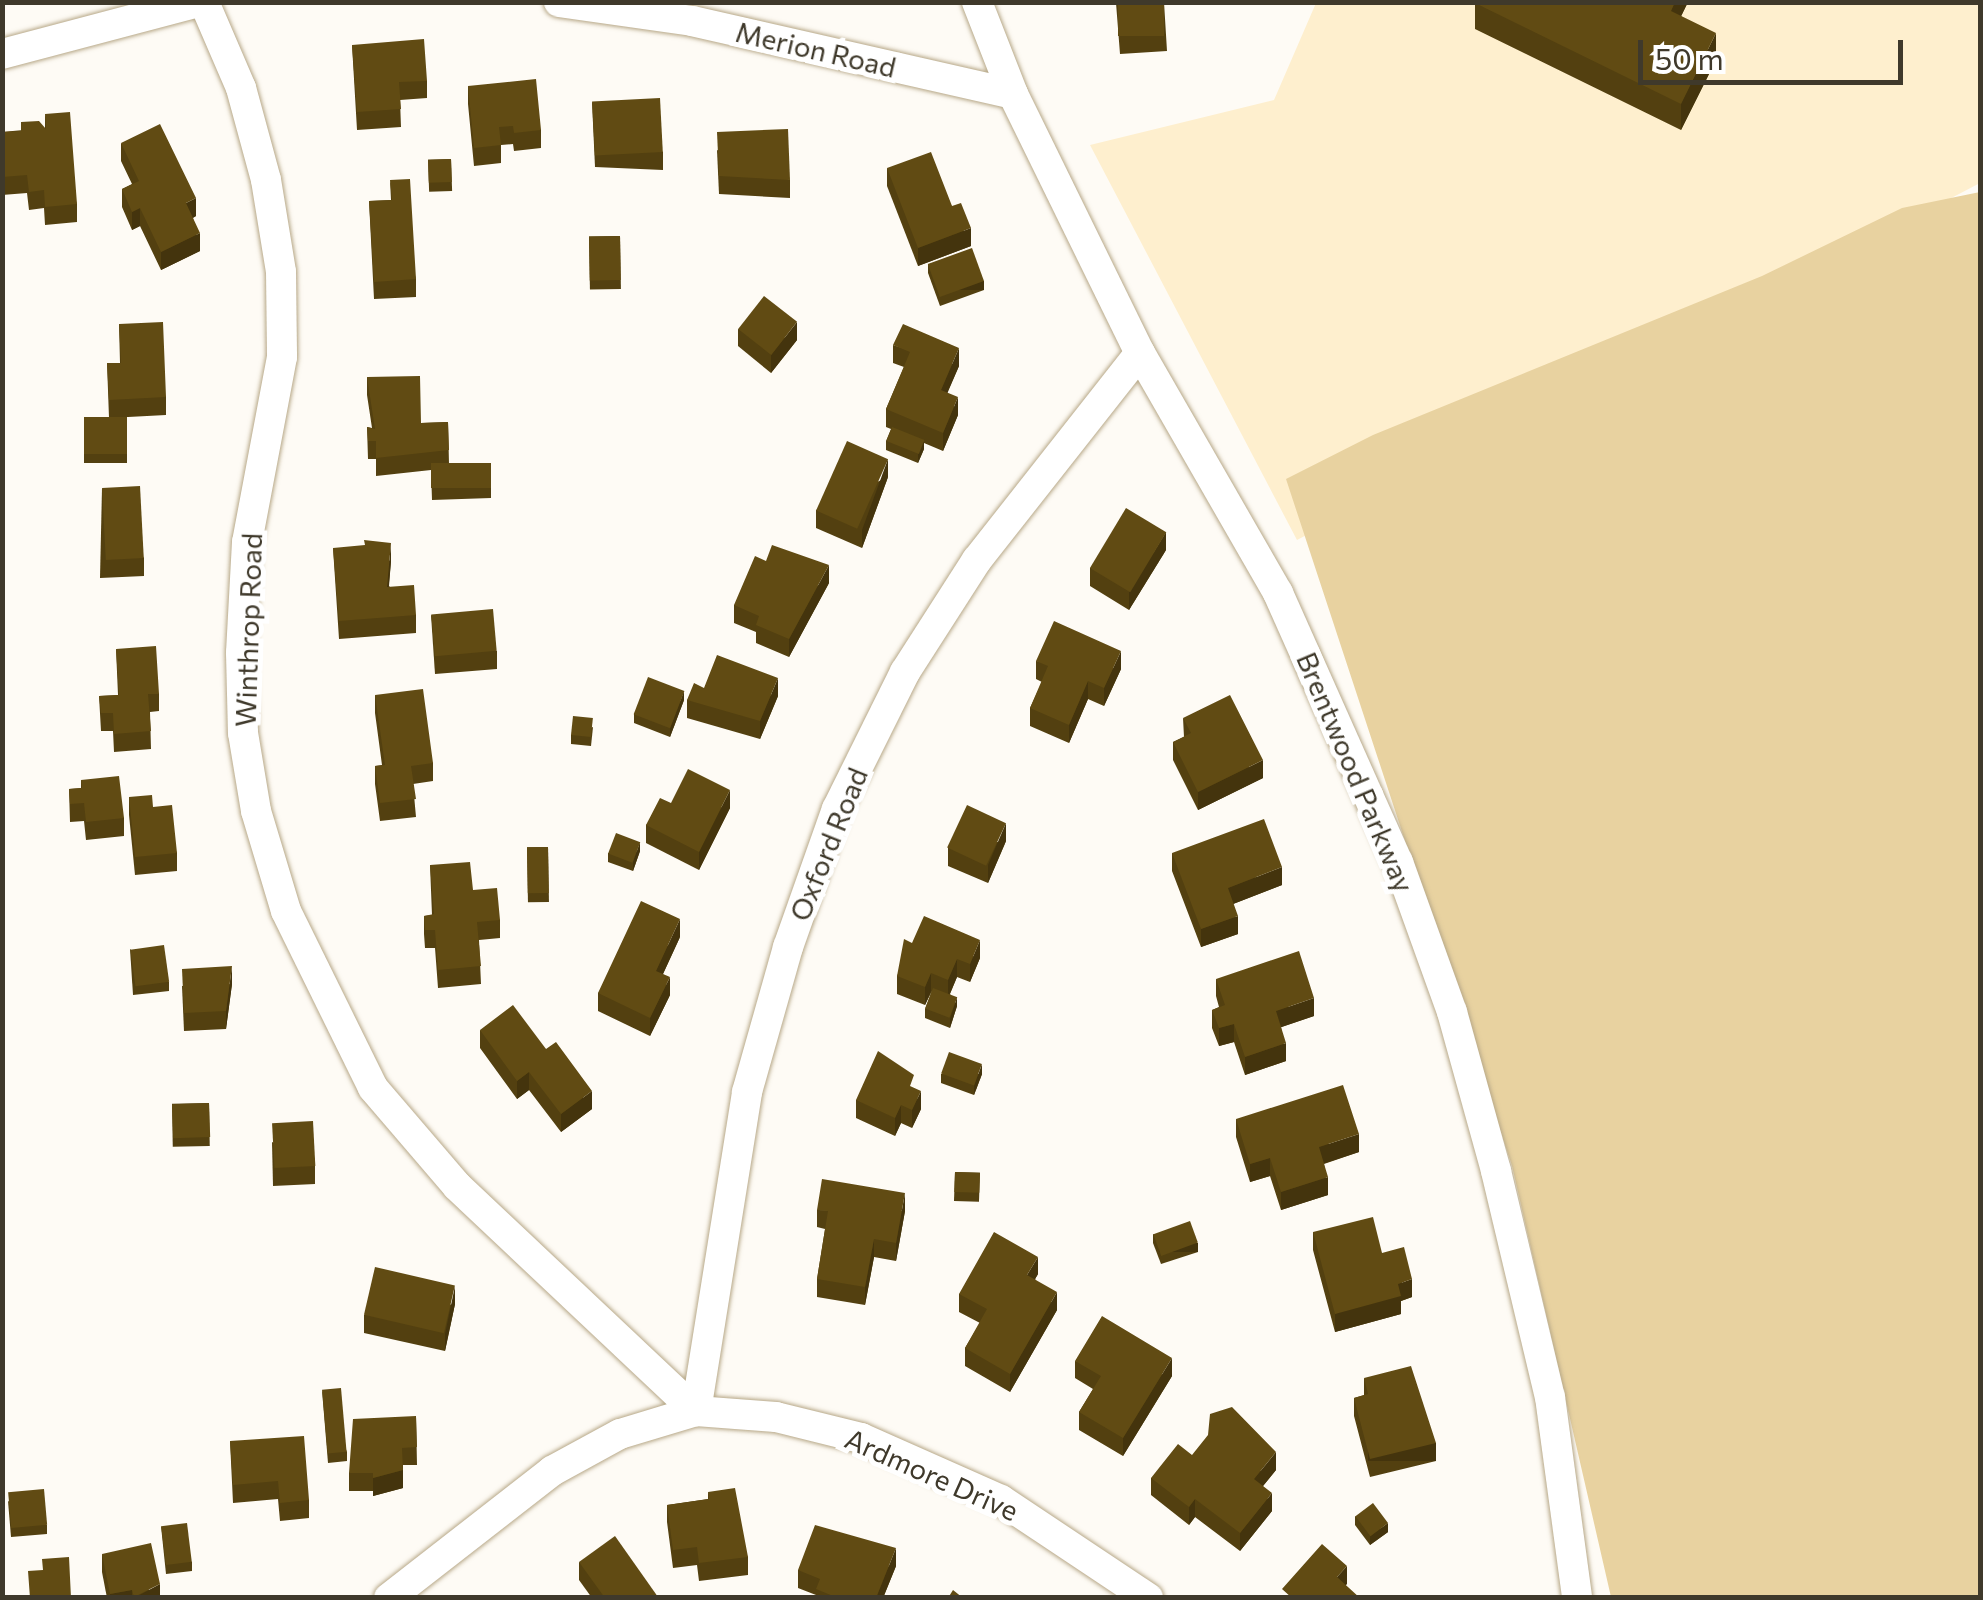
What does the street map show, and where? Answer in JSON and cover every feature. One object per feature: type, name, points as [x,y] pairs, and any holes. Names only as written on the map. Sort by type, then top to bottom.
[{"type":"street","points":[[2,54],[202,2]]},
{"type":"street","name":"Winthrop Road","points":[[202,2],[246,107],[280,272],[282,357],[247,542],[241,653],[243,733],[256,811],[286,911],[373,1088],[457,1186],[696,1412]]},
{"type":"street","name":"Merion Road","points":[[559,2],[692,22],[1013,94]]},
{"type":"street","name":"Brentwood Parkway","points":[[978,2],[1013,94],[1140,353],[1278,593],[1398,862],[1452,1012],[1550,1397],[1577,1598]]},
{"type":"street","name":"Oxford Road","points":[[696,1412],[748,1092],[788,946],[837,809],[904,672],[966,576],[1140,353]]},
{"type":"street","name":"Ardmore Drive","points":[[388,1598],[552,1471],[620,1434],[696,1412],[776,1417],[861,1438],[1001,1500],[1148,1598]]},
{"type":"shaded area","points":[[1316,3],[1980,3],[1980,183],[1297,540],[1090,145],[1274,100]]},
{"type":"shaded area","points":[[1980,192],[1980,1597],[1611,1597],[1512,1166],[1286,479],[1373,435],[1762,276],[1902,208]]},
{"type":"building","points":[[1118,2],[1164,2],[1164,36],[1118,36]]},
{"type":"building","points":[[1675,2],[1671,11],[1716,33],[1681,104],[1475,3]]},
{"type":"building","points":[[424,39],[427,81],[399,82],[401,109],[357,112],[352,45]]},
{"type":"building","points":[[536,79],[541,130],[514,133],[513,126],[499,127],[501,145],[474,148],[468,86]]},
{"type":"building","points":[[660,98],[663,152],[595,155],[592,102]]},
{"type":"building","points":[[70,112],[77,204],[45,207],[44,190],[29,192],[27,175],[2,177],[2,132],[21,131],[21,122],[39,121],[46,129],[45,114]]},
{"type":"building","points":[[160,124],[196,198],[186,203],[200,233],[161,252],[140,208],[132,212],[122,189],[139,181],[121,143]]},
{"type":"building","points":[[788,129],[790,180],[719,176],[717,132]]},
{"type":"building","points":[[931,152],[952,206],[961,203],[971,228],[918,248],[887,168]]},
{"type":"building","points":[[451,159],[452,182],[429,183],[428,160]]},
{"type":"building","points":[[410,179],[416,279],[374,282],[369,201],[392,200],[390,180]]},
{"type":"building","points":[[620,236],[621,280],[590,281],[589,237]]},
{"type":"building","points":[[972,248],[984,281],[940,297],[928,264]]},
{"type":"building","points":[[764,296],[797,322],[771,355],[738,329]]},
{"type":"building","points":[[163,322],[166,397],[109,400],[107,363],[121,363],[119,324]]},
{"type":"building","points":[[903,324],[959,348],[941,390],[958,397],[943,433],[886,409],[910,352],[893,345]]},
{"type":"building","points":[[420,376],[421,423],[448,422],[449,450],[376,458],[376,441],[368,441],[367,427],[375,429],[367,377]]},
{"type":"building","points":[[84,417],[127,417],[127,454],[84,454]]},
{"type":"building","points":[[892,427],[924,440],[919,454],[886,441]]},
{"type":"building","points":[[847,441],[888,459],[857,529],[816,510]]},
{"type":"building","points":[[431,463],[491,463],[491,488],[431,488]]},
{"type":"building","points":[[140,486],[144,558],[106,560],[102,488]]},
{"type":"building","points":[[1126,508],[1166,532],[1130,592],[1090,568]]},
{"type":"building","points":[[364,540],[391,543],[387,587],[414,585],[416,615],[339,621],[333,548],[365,545]]},
{"type":"building","points":[[772,545],[829,565],[789,639],[756,625],[759,616],[734,605],[755,556],[766,561]]},
{"type":"building","points":[[493,609],[497,651],[435,656],[431,614]]},
{"type":"building","points":[[1054,621],[1121,651],[1104,688],[1088,681],[1069,725],[1030,708],[1048,666],[1036,661]]},
{"type":"building","points":[[156,646],[159,694],[148,694],[151,731],[114,734],[113,713],[101,713],[99,696],[119,695],[116,649]]},
{"type":"building","points":[[717,655],[778,678],[760,721],[687,700],[694,683],[704,688]]},
{"type":"building","points":[[648,677],[684,691],[670,728],[634,714]]},
{"type":"building","points":[[423,689],[433,763],[411,766],[416,799],[380,803],[375,766],[385,765],[375,695]]},
{"type":"building","points":[[1230,695],[1263,760],[1198,792],[1173,742],[1191,733],[1183,718]]},
{"type":"building","points":[[573,716],[593,718],[591,737],[571,735]]},
{"type":"building","points":[[688,769],[730,790],[699,852],[646,825],[660,798],[671,803]]},
{"type":"building","points":[[119,776],[124,818],[86,822],[84,803],[70,804],[69,789],[82,788],[81,780]]},
{"type":"building","points":[[152,795],[153,807],[172,805],[177,853],[135,857],[129,797]]},
{"type":"building","points":[[967,805],[1006,823],[986,866],[947,848]]},
{"type":"building","points":[[1264,819],[1282,867],[1228,888],[1238,916],[1201,929],[1172,853]]},
{"type":"building","points":[[616,833],[640,842],[632,863],[608,854]]},
{"type":"building","points":[[527,847],[548,847],[549,893],[528,893]]},
{"type":"building","points":[[470,862],[473,890],[497,888],[500,920],[477,922],[481,966],[438,970],[435,930],[425,930],[424,916],[434,914],[430,865]]},
{"type":"building","points":[[641,901],[680,919],[656,971],[670,977],[650,1018],[598,993]]},
{"type":"building","points":[[924,916],[980,940],[970,964],[957,959],[948,980],[931,973],[925,987],[897,976],[904,939],[912,943]]},
{"type":"building","points":[[164,945],[169,982],[135,986],[130,950]]},
{"type":"building","points":[[1299,951],[1314,998],[1276,1011],[1286,1043],[1245,1057],[1234,1024],[1219,1028],[1212,1010],[1225,1005],[1216,979]]},
{"type":"building","points":[[232,966],[226,1011],[184,1013],[182,969]]},
{"type":"building","points":[[933,988],[957,997],[949,1018],[925,1009]]},
{"type":"building","points":[[513,1005],[546,1049],[556,1042],[592,1091],[561,1114],[529,1072],[517,1081],[480,1030]]},
{"type":"building","points":[[878,1051],[914,1075],[910,1086],[921,1091],[912,1110],[901,1105],[895,1118],[856,1100]]},
{"type":"building","points":[[949,1052],[982,1064],[974,1086],[941,1074]]},
{"type":"building","points":[[1343,1085],[1359,1134],[1319,1147],[1328,1177],[1281,1192],[1270,1158],[1250,1164],[1236,1119]]},
{"type":"building","points":[[209,1103],[210,1137],[173,1138],[172,1104]]},
{"type":"building","points":[[313,1121],[315,1166],[274,1168],[272,1123]]},
{"type":"building","points":[[955,1172],[980,1173],[979,1193],[954,1192]]},
{"type":"building","points":[[822,1179],[905,1193],[896,1243],[874,1239],[865,1287],[817,1279],[828,1211],[817,1210]]},
{"type":"building","points":[[1373,1217],[1382,1253],[1404,1247],[1412,1279],[1398,1284],[1401,1296],[1335,1314],[1313,1232]]},
{"type":"building","points":[[1190,1221],[1198,1243],[1161,1256],[1153,1234]]},
{"type":"building","points":[[994,1232],[1038,1257],[1027,1275],[1057,1292],[1010,1374],[965,1348],[987,1309],[959,1294]]},
{"type":"building","points":[[375,1267],[455,1285],[444,1333],[364,1315]]},
{"type":"building","points":[[1102,1316],[1172,1358],[1123,1438],[1079,1412],[1101,1376],[1075,1361]]},
{"type":"building","points":[[1411,1366],[1436,1443],[1370,1459],[1354,1398],[1368,1394],[1364,1378]]},
{"type":"building","points":[[341,1388],[347,1452],[328,1453],[322,1390]]},
{"type":"building","points":[[1232,1407],[1276,1452],[1254,1479],[1272,1493],[1240,1533],[1195,1499],[1189,1507],[1151,1478],[1178,1444],[1192,1455],[1208,1435],[1210,1414]]},
{"type":"building","points":[[416,1416],[417,1447],[402,1448],[403,1470],[373,1478],[373,1473],[349,1473],[353,1419]]},
{"type":"building","points":[[304,1436],[309,1500],[280,1503],[278,1481],[233,1485],[230,1441]]},
{"type":"building","points":[[735,1488],[748,1557],[699,1563],[697,1547],[673,1550],[667,1505],[709,1499],[708,1492]]},
{"type":"building","points":[[44,1489],[47,1525],[11,1528],[8,1492]]},
{"type":"building","points":[[1373,1503],[1388,1523],[1370,1536],[1355,1516]]},
{"type":"building","points":[[187,1523],[192,1562],[166,1565],[161,1526]]},
{"type":"building","points":[[815,1525],[896,1548],[876,1598],[838,1598],[816,1589],[820,1579],[798,1570]]},
{"type":"building","points":[[615,1536],[658,1598],[605,1598],[579,1562]]},
{"type":"building","points":[[151,1543],[160,1584],[134,1597],[132,1590],[110,1594],[102,1554]]},
{"type":"building","points":[[1322,1544],[1347,1566],[1337,1577],[1360,1598],[1292,1598],[1282,1589]]},
{"type":"building","points":[[69,1557],[71,1598],[30,1598],[28,1571],[43,1570],[42,1559]]}]
